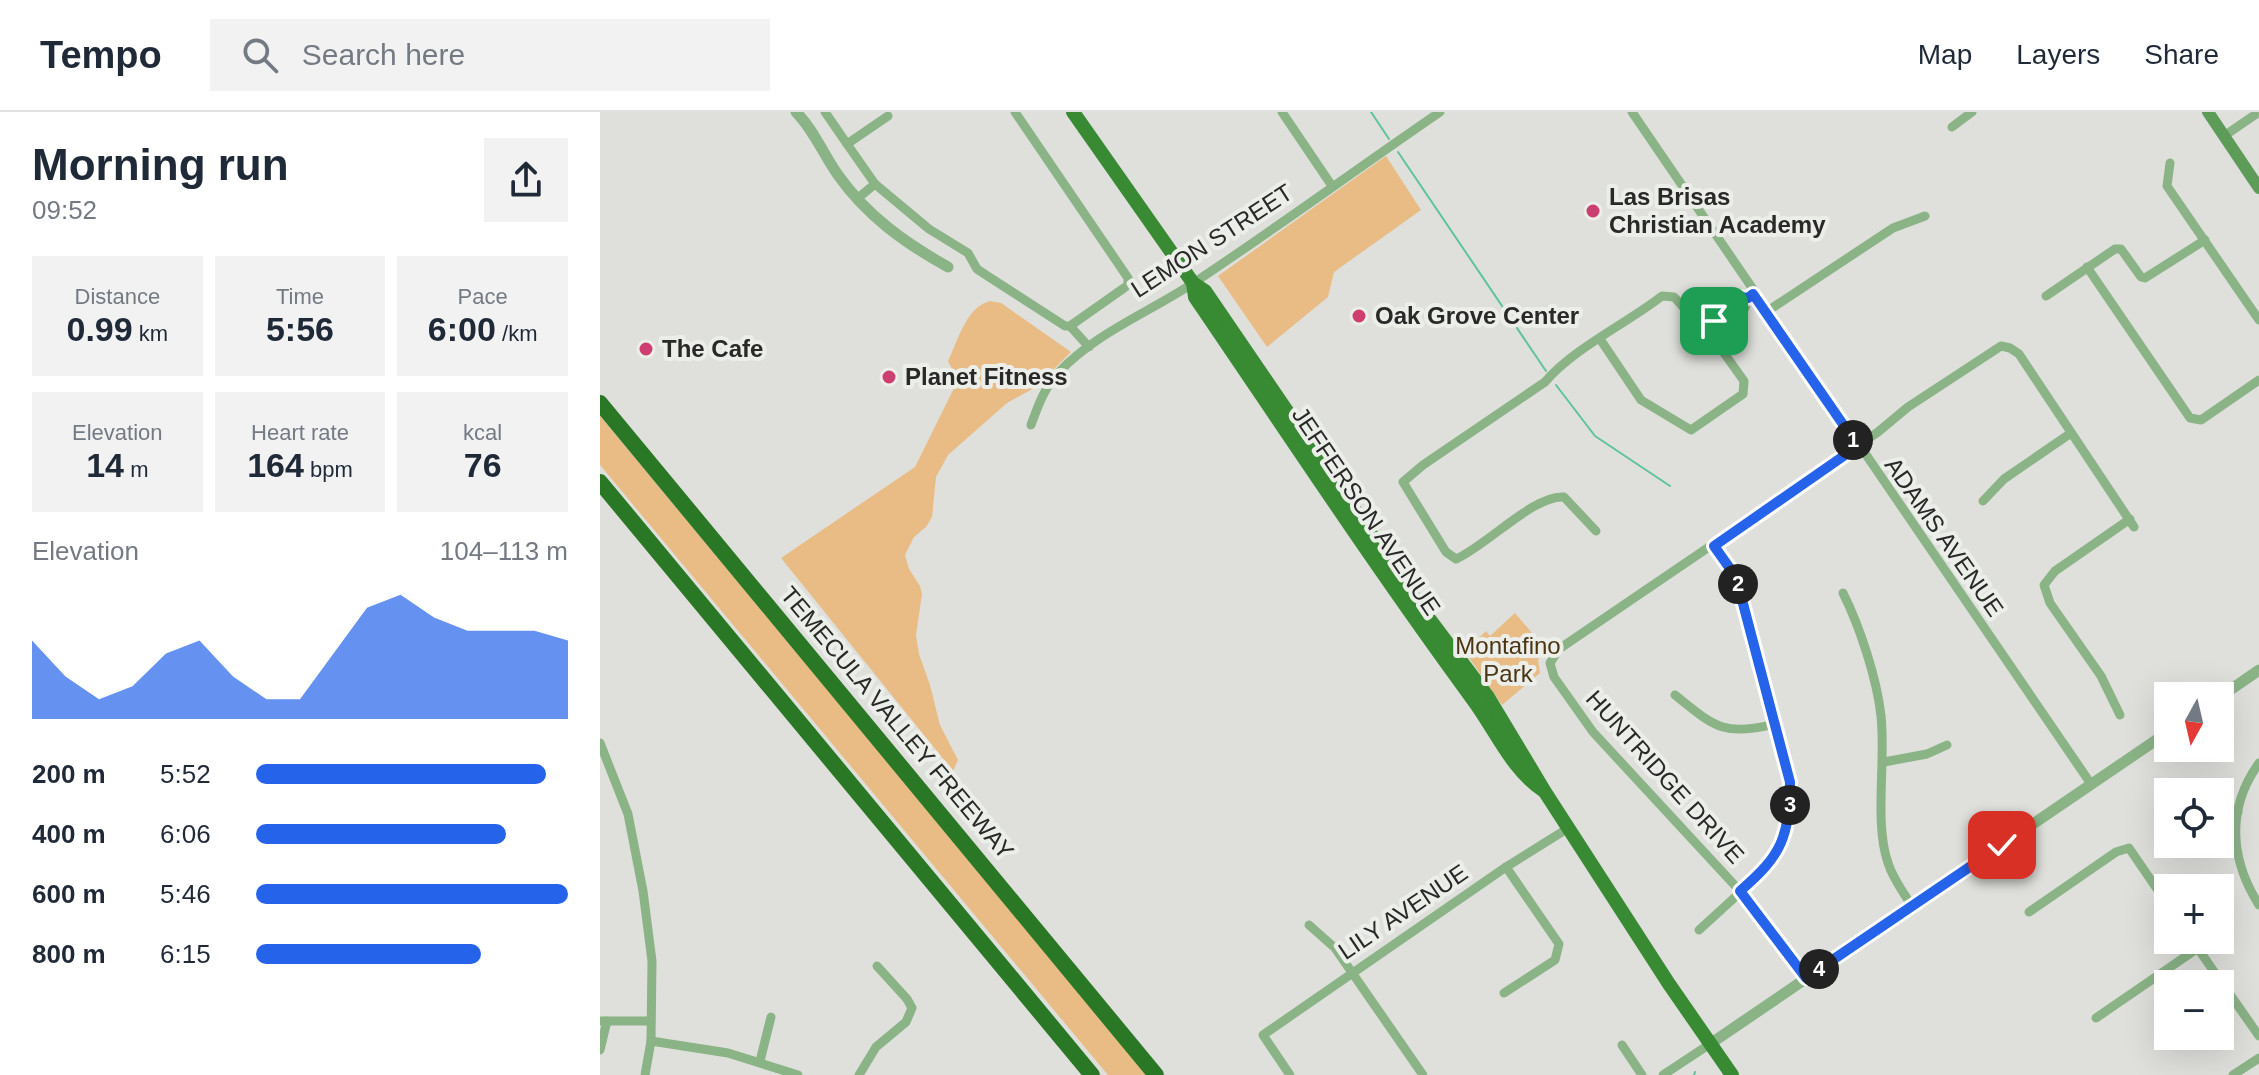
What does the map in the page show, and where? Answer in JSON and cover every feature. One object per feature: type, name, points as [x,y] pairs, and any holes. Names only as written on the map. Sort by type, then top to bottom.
[{"type":"highway","name":"TEMECULA VALLEY FREEWAY","points":[[600,403],[1156,1075]]},
{"type":"highway","points":[[600,482],[1092,1075]]},
{"type":"main road","name":"JEFFERSON AVENUE","points":[[1073,112],[1193,283],[1205,291],[1424,612],[1488,697],[1545,792],[1732,1075]]},
{"type":"main road","points":[[2208,112],[2259,188]]},
{"type":"main road","name":"JEFFERSON AVENUE","points":[[1193,283],[1195,297],[1420,630],[1476,703],[1526,779],[1545,792]]},
{"type":"main road","points":[[1347,523],[1359,528],[1406,596],[1424,612]]},
{"type":"street","points":[[796,112],[806,122],[838,176],[872,215],[911,246],[948,267]]},
{"type":"street","points":[[825,112],[875,184],[929,229],[968,253],[977,269],[1065,326],[1070,326],[1128,285],[1128,278],[1015,112]]},
{"type":"street","points":[[1282,112],[1332,186]]},
{"type":"street","name":"LEMON STREET","points":[[1031,425],[1043,392],[1089,347],[1138,314],[1193,283],[1440,112]]},
{"type":"street","name":"ADAMS AVENUE","points":[[1632,112],[1751,296],[1766,312],[2091,784]]},
{"type":"street","points":[[1952,127],[1972,112]]},
{"type":"street","points":[[2224,136],[2259,112]]},
{"type":"street","points":[[847,144],[888,116]]},
{"type":"street","points":[[2170,163],[2167,186],[2259,320]]},
{"type":"street","points":[[858,198],[875,184]]},
{"type":"street","points":[[1766,312],[1893,228],[1925,216]]},
{"type":"street","points":[[2046,296],[2110,252],[2121,249],[2141,277],[2145,278],[2205,240]]},
{"type":"street","points":[[2087,267],[2190,418],[2201,420],[2259,380]]},
{"type":"street","points":[[1596,531],[1564,497],[1554,496],[1537,504],[1456,559],[1446,552],[1403,482],[1423,465],[1545,382],[1553,373],[1600,339],[1662,296],[1674,297],[1703,328],[1744,381],[1743,394],[1691,430],[1641,400],[1600,339]]},
{"type":"street","points":[[1703,328],[1714,321],[1726,306],[1740,297],[1751,296]]},
{"type":"street","points":[[1714,321],[1722,323],[1745,308],[1751,296]]},
{"type":"street","points":[[1726,306],[1733,316]]},
{"type":"street","points":[[1070,326],[1089,347]]},
{"type":"street","points":[[1699,930],[1767,868],[1782,844],[1790,816],[1790,782],[1782,745],[1736,577],[1714,546],[1858,446],[1908,407],[2001,346],[2019,354],[2132,523],[2055,571],[2044,585],[2050,603],[2101,676],[2120,715]]},
{"type":"street","points":[[1983,501],[2004,479],[2071,433]]},
{"type":"street","name":"HUNTRIDGE DRIVE","points":[[1714,546],[1559,649],[1550,663],[1554,677],[1611,753],[1740,891],[1806,978]]},
{"type":"street","points":[[1843,593],[1861,634],[1881,713],[1883,847],[1896,881],[1912,906]]},
{"type":"street","points":[[2234,687],[2259,670]]},
{"type":"street","points":[[1675,695],[1715,726],[1736,731],[1775,724]]},
{"type":"street","points":[[1663,1075],[2154,741]]},
{"type":"street","points":[[600,743],[628,814],[637,852],[652,961],[651,1041],[645,1075]]},
{"type":"street","points":[[1884,762],[1927,754],[1947,745]]},
{"type":"street","points":[[2259,763],[2242,796],[2235,827],[2237,855],[2246,885],[2259,905]]},
{"type":"street","points":[[2234,811],[2238,812]]},
{"type":"street","name":"LILY AVENUE","points":[[1290,1075],[1263,1035],[1351,972],[1570,827]]},
{"type":"street","points":[[2029,912],[2116,852],[2129,848],[2154,885]]},
{"type":"street","points":[[1504,993],[1555,960],[1559,944],[1506,867]]},
{"type":"street","points":[[1309,925],[1335,948],[1423,1075]]},
{"type":"street","points":[[2096,1018],[2182,954]]},
{"type":"street","points":[[2202,954],[2259,1036]]},
{"type":"street","points":[[859,1075],[876,1047],[906,1022],[912,1008],[877,966]]},
{"type":"street","points":[[760,1061],[771,1017]]},
{"type":"street","points":[[600,1050],[603,1021],[650,1021]]},
{"type":"street","points":[[651,1041],[728,1053],[798,1075]]},
{"type":"street","points":[[1622,1045],[1642,1075]]},
{"type":"street","points":[[2233,1075],[2259,1058]]},
{"type":"green space","points":[[1386,156],[1421,210],[1334,272],[1328,297],[1267,347],[1218,276]]},
{"type":"green space","points":[[990,301],[1001,303],[1071,352],[1036,387],[1007,403],[948,455],[936,477],[932,517],[914,537],[905,555],[922,594],[916,635],[919,654],[940,725],[958,760],[953,771],[781,558],[915,467],[958,380],[948,361],[959,335],[975,310]]},
{"type":"green space","points":[[600,416],[1148,1075],[1108,1075],[600,465]]},
{"type":"green space","name":"Montafino Park","points":[[1515,613],[1544,647],[1538,660],[1540,673],[1502,705],[1465,652],[1486,631],[1490,636]]},
{"type":"waterway","points":[[1371,112],[1389,139]]},
{"type":"waterway","points":[[1398,152],[1546,371]]},
{"type":"waterway","points":[[1556,385],[1595,436],[1670,486]]},
{"type":"place","name":"Las Brisas Christian Academy","points":[[1593,211]]},
{"type":"place","name":"Oak Grove Center","points":[[1359,316]]},
{"type":"place","name":"The Cafe","points":[[646,349]]},
{"type":"place","name":"Planet Fitness","points":[[889,377]]},
{"type":"route","points":[[1714,321],[1726,306],[1740,297],[1748,298],[1753,294],[1858,446],[1714,546],[1736,577],[1790,782],[1790,816],[1782,844],[1767,868],[1740,891],[1806,978],[2002,845]]}]
